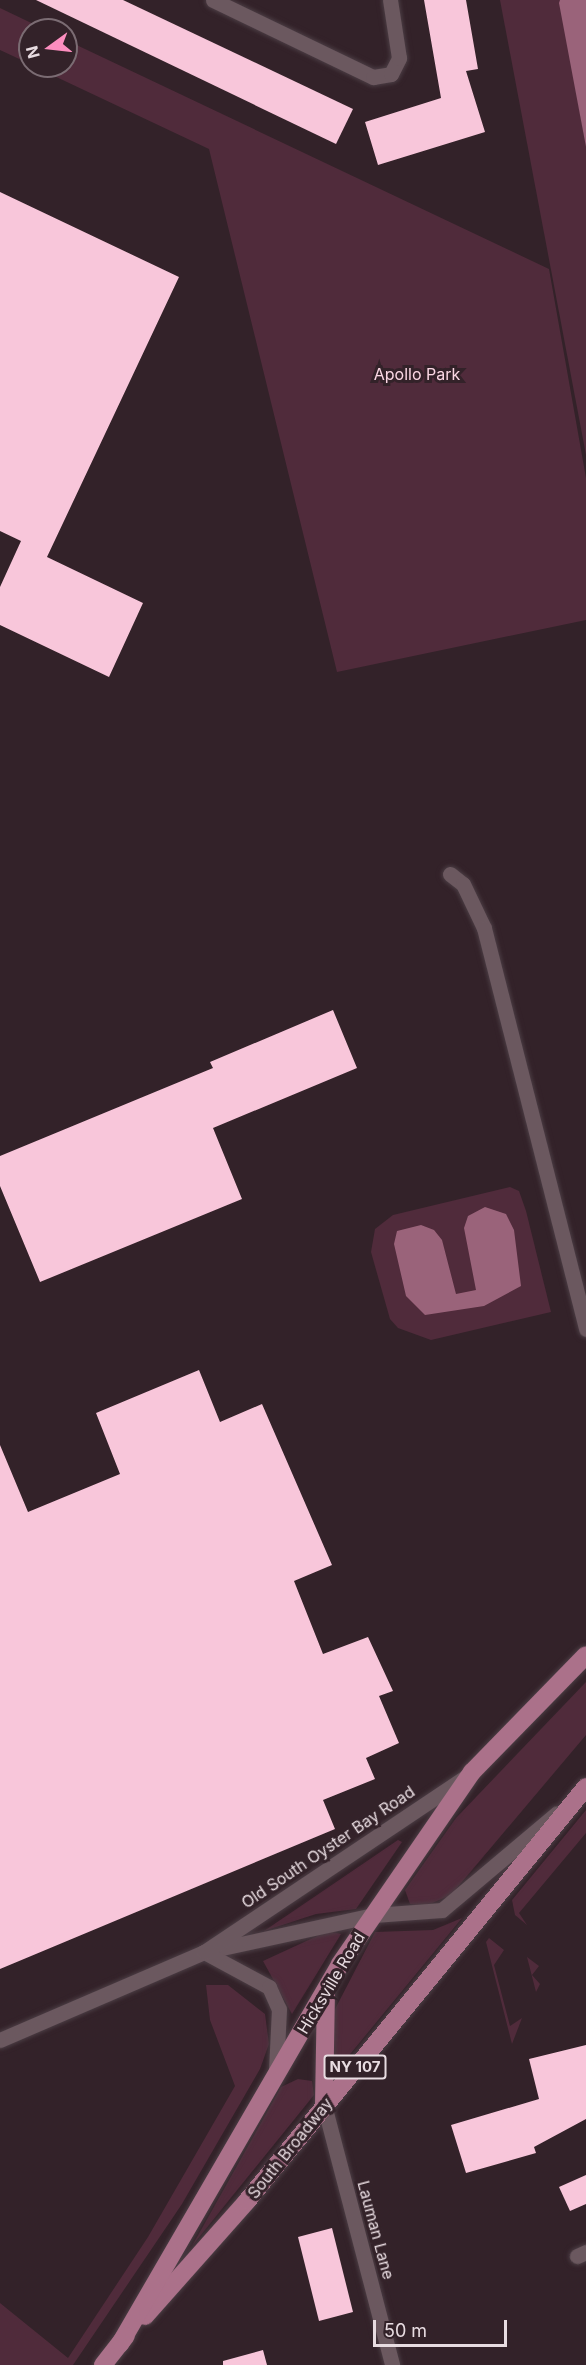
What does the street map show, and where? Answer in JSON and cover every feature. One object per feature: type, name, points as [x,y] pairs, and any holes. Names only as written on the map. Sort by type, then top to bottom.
[{"type":"main road","name":"Hicksville Road","points":[[120,2344],[326,1990],[374,1915],[472,1772],[586,1655]]},
{"type":"main road","name":"South Broadway","points":[[103,2365],[324,2105],[585,1787]]},
{"type":"main road","points":[[324,2105],[326,1990]]},
{"type":"street","points":[[213,0],[373,77],[391,74],[399,58],[390,0]]},
{"type":"street","points":[[450,874],[463,884],[484,928],[586,1329]]},
{"type":"street","name":"Old South Oyster Bay Road","points":[[0,2040],[204,1952],[472,1772]]},
{"type":"street","name":"Old South Oyster Bay Road","points":[[204,1952],[374,1915],[442,1910],[585,1787]]},
{"type":"street","points":[[204,1952],[269,1986],[279,2009],[282,2035],[276,2075]]},
{"type":"street","name":"Lauman Lane","points":[[324,2105],[392,2365]]},
{"type":"green space","points":[[500,0],[560,0],[586,147],[586,455]]},
{"type":"green space","points":[[0,8],[21,18],[18,18],[18,58],[0,50]]},
{"type":"green space","name":"Apollo Park","points":[[78,46],[549,269],[586,478],[586,620],[337,672],[209,149],[58,78],[78,78]]},
{"type":"green space","points":[[510,1187],[519,1191],[526,1211],[551,1312],[431,1340],[398,1328],[390,1319],[371,1252],[375,1229],[393,1215]]},
{"type":"green space","points":[[586,1682],[586,1735],[451,1895],[423,1907],[410,1904],[405,1890],[456,1818]]},
{"type":"green space","points":[[586,1810],[586,1833],[519,1913],[527,1925],[515,1915],[512,1900]]},
{"type":"green space","points":[[398,1840],[402,1842],[356,1909],[316,1914],[264,1931]]},
{"type":"green space","points":[[462,1918],[342,2064],[334,2063],[333,2013],[375,1932],[433,1930]]},
{"type":"green space","points":[[328,1931],[341,1934],[292,2014],[263,1961]]},
{"type":"green space","points":[[489,1938],[504,1950],[494,1965],[510,2026],[522,2018],[512,2044],[486,1942]]},
{"type":"green space","points":[[527,1957],[539,1966],[532,1975],[540,1984],[536,1992]]},
{"type":"green space","points":[[206,1985],[228,1985],[265,2014],[269,2044],[260,2069],[182,2204],[73,2365],[0,2365],[0,2303],[68,2358],[148,2237],[235,2086],[210,2020]]},
{"type":"green space","points":[[298,2079],[312,2081],[314,2095],[192,2246],[281,2087]]},
{"type":"shaded area","points":[[560,0],[586,0],[586,147],[559,3]]},
{"type":"shaded area","points":[[485,1207],[506,1214],[514,1230],[521,1286],[484,1306],[425,1315],[406,1296],[394,1244],[397,1231],[421,1225],[434,1230],[442,1240],[456,1294],[476,1290],[464,1228],[468,1216]]},
{"type":"building","points":[[36,0],[123,0],[353,109],[336,144],[78,20],[78,18]]},
{"type":"building","points":[[424,0],[466,0],[478,69],[466,71],[485,132],[378,165],[365,122],[441,98]]},
{"type":"building","points":[[0,192],[179,277],[47,557],[143,603],[109,677],[0,625],[0,587],[21,541],[0,531]]},
{"type":"building","points":[[333,1010],[357,1068],[213,1128],[242,1199],[40,1282],[0,1186],[0,1156],[213,1068],[210,1062]]},
{"type":"building","points":[[199,1370],[220,1422],[262,1404],[332,1565],[294,1581],[323,1654],[368,1637],[393,1691],[379,1696],[399,1743],[366,1758],[375,1779],[323,1800],[335,1829],[0,1969],[0,1445],[28,1512],[120,1474],[96,1413]]},
{"type":"building","points":[[586,2045],[586,2119],[534,2147],[536,2153],[466,2173],[451,2125],[539,2099],[529,2059]]},
{"type":"building","points":[[586,2175],[586,2204],[570,2211],[559,2187]]},
{"type":"building","points":[[332,2228],[353,2312],[319,2321],[298,2237]]},
{"type":"building","points":[[263,2350],[267,2365],[223,2365],[223,2361]]}]
